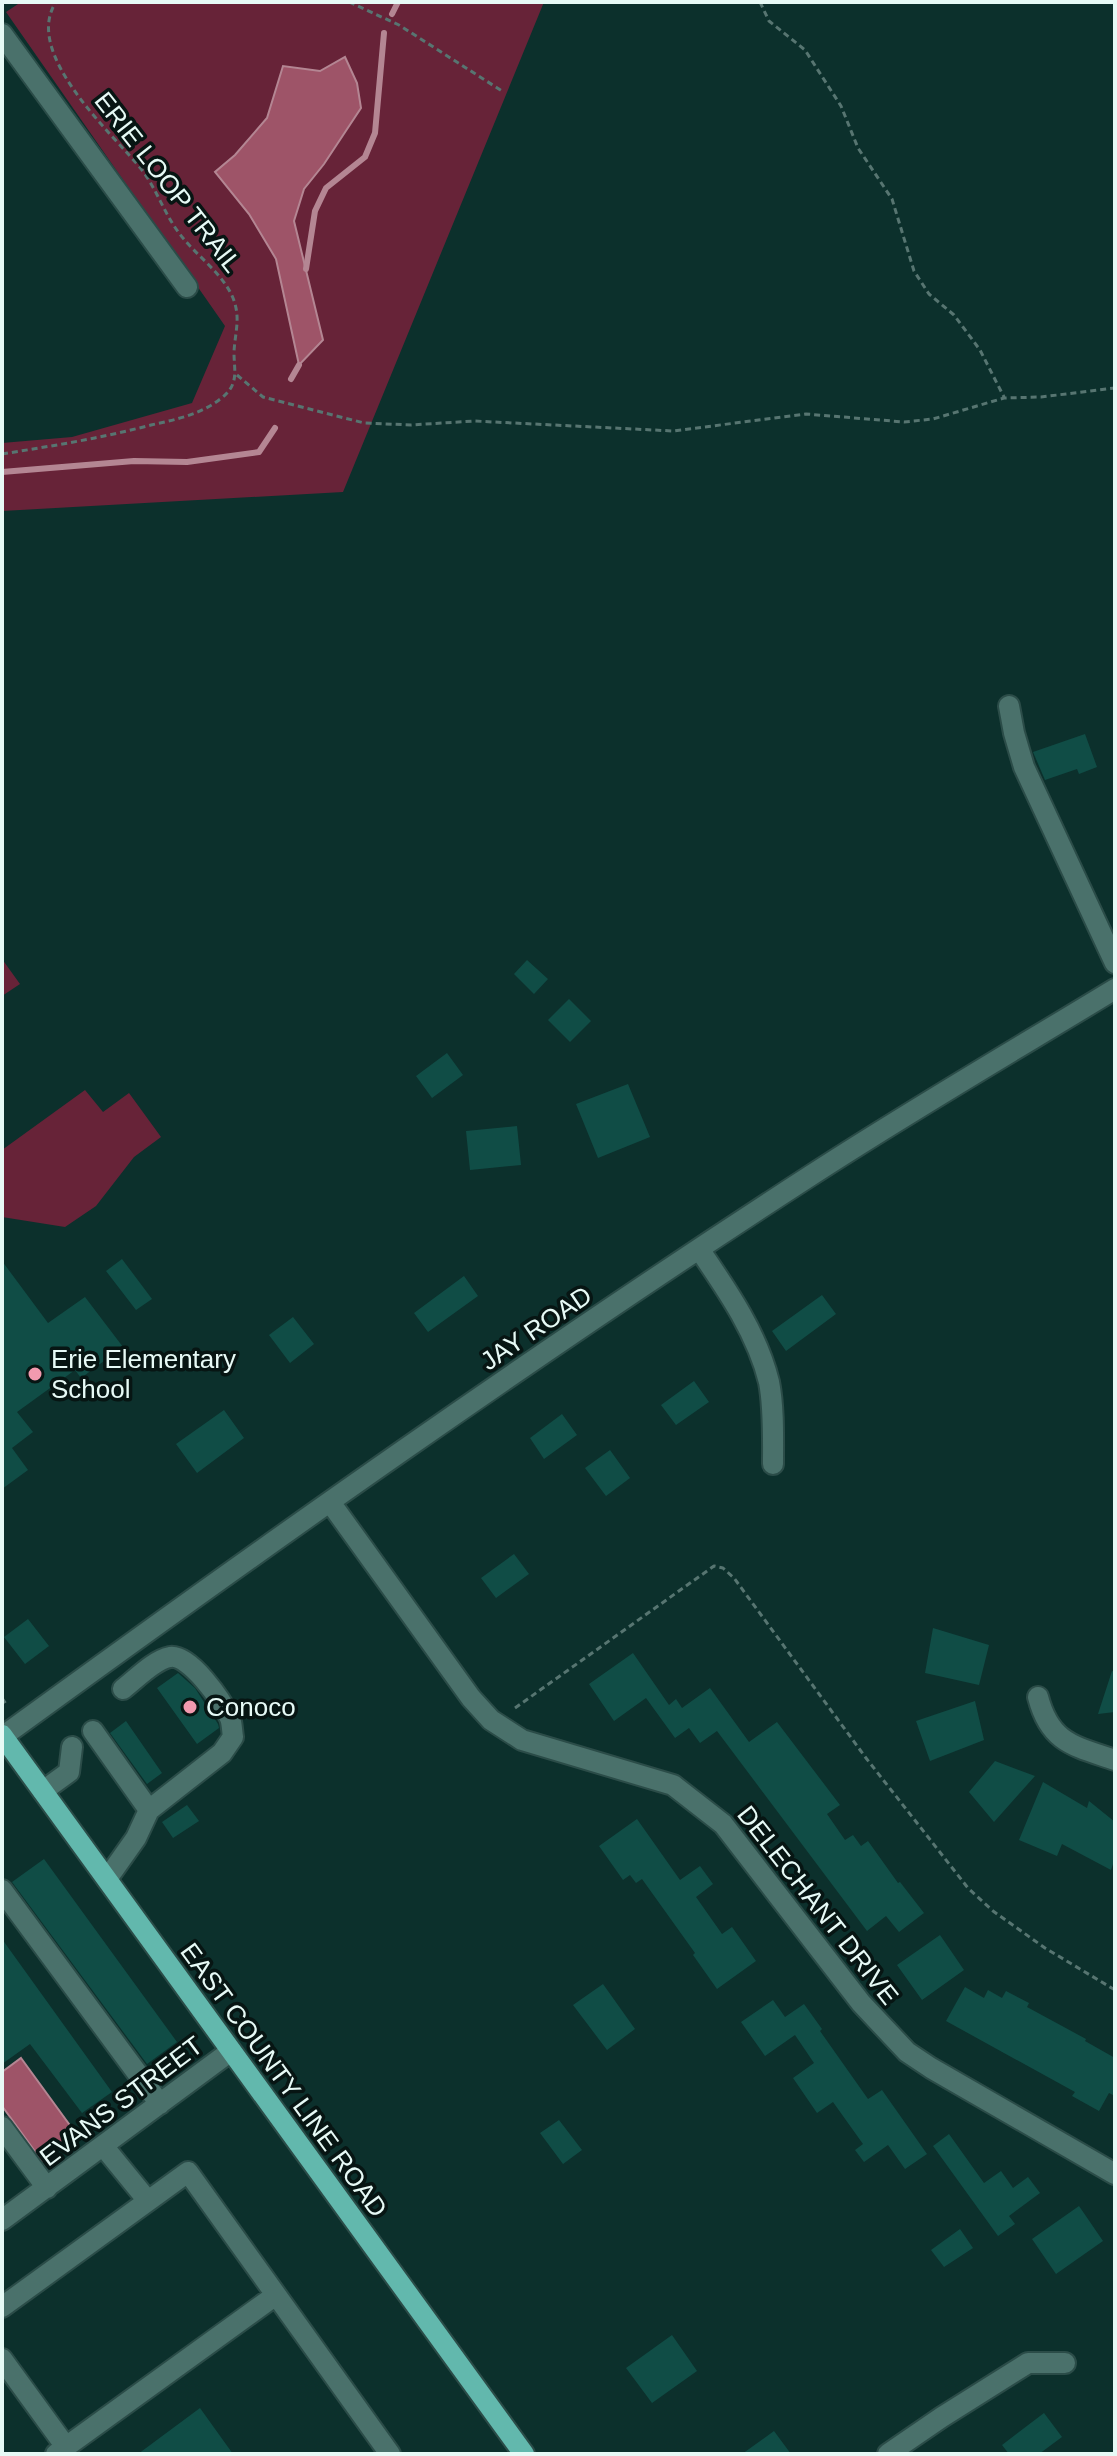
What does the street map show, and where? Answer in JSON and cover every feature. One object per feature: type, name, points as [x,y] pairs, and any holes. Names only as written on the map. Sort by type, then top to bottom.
[{"type":"main road","name":"EAST COUNTY LINE ROAD","points":[[2,1736],[524,2454]]},
{"type":"street","points":[[2,34],[187,287]]},
{"type":"street","points":[[1009,706],[1024,767],[1115,963]]},
{"type":"street","name":"JAY ROAD","points":[[2,1736],[330,1502],[699,1249],[814,1174],[1115,989]]},
{"type":"street","points":[[699,1249],[731,1297],[759,1348],[769,1385],[773,1464]]},
{"type":"street","name":"DELECHANT DRIVE","points":[[330,1502],[471,1698],[491,1720],[522,1740],[673,1785],[699,1803],[723,1824],[861,2003],[907,2052],[1115,2174]]},
{"type":"street","points":[[107,1879],[136,1838],[149,1810],[222,1753],[233,1737],[231,1719],[195,1668],[184,1659],[171,1657],[158,1663],[123,1689]]},
{"type":"street","points":[[1038,1697],[1044,1719],[1059,1737],[1115,1760]]},
{"type":"street","points":[[93,1731],[149,1810]]},
{"type":"street","points":[[43,1791],[69,1772],[72,1747]]},
{"type":"street","points":[[2,1890],[160,2104]]},
{"type":"street","name":"EVANS STREET","points":[[2,2220],[231,2051]]},
{"type":"street","points":[[2,2127],[47,2188]]},
{"type":"street","points":[[104,2147],[148,2201]]},
{"type":"street","points":[[2,2307],[188,2172],[390,2454]]},
{"type":"street","points":[[2,2359],[61,2450],[276,2295]]},
{"type":"street","points":[[888,2454],[1028,2363],[1065,2363]]},
{"type":"path","name":"ERIE LOOP TRAIL","points":[[56,2],[48,23],[50,44],[77,94],[142,170],[156,189],[178,232],[223,282],[232,297],[238,328],[234,352],[237,375]]},
{"type":"path","points":[[349,2],[399,25],[502,91]]},
{"type":"path","points":[[760,2],[769,21],[805,50],[841,106],[858,148],[892,199],[914,271],[929,294],[954,315],[980,350],[1004,398]]},
{"type":"path","points":[[2,454],[100,438],[177,419],[223,398],[237,375],[263,397],[364,423],[411,425],[474,421],[673,431],[806,414],[904,422],[933,419],[1004,398],[1115,388]]},
{"type":"path","points":[[515,1708],[714,1566],[723,1568],[734,1578],[857,1746],[968,1888],[993,1911],[1032,1939],[1115,1990]]},
{"type":"path","points":[[2,1698],[6,1704]]},
{"type":"shaded area","points":[[21,2],[544,2],[343,492],[2,511],[2,443],[72,437],[192,403],[225,326],[6,12]]},
{"type":"shaded area","points":[[345,57],[357,83],[361,108],[304,189],[294,221],[323,340],[299,365],[276,259],[249,214],[215,172],[235,155],[267,118],[283,66],[320,71]]},
{"type":"shaded area","points":[[2,959],[20,984],[2,996]]},
{"type":"shaded area","points":[[85,1090],[103,1112],[129,1093],[161,1137],[134,1157],[96,1206],[65,1227],[2,1217],[2,1150]]},
{"type":"shaded area","points":[[21,2058],[77,2135],[42,2161],[2,2106],[2,2072]]},
{"type":"building","points":[[1085,734],[1097,767],[1079,774],[1077,769],[1045,780],[1033,752]]},
{"type":"building","points":[[527,960],[548,979],[534,994],[514,974]]},
{"type":"building","points":[[569,999],[591,1021],[570,1042],[548,1020]]},
{"type":"building","points":[[447,1053],[463,1075],[432,1098],[416,1076]]},
{"type":"building","points":[[628,1084],[650,1137],[598,1158],[576,1104]]},
{"type":"building","points":[[517,1126],[521,1165],[470,1170],[466,1131]]},
{"type":"building","points":[[122,1259],[152,1299],[136,1310],[106,1271]]},
{"type":"building","name":"Erie Elementary School","points":[[2,1261],[48,1323],[85,1297],[123,1347],[81,1378],[75,1370],[17,1412],[33,1432],[12,1448],[28,1470],[2,1489]]},
{"type":"building","points":[[464,1276],[478,1296],[428,1332],[414,1313]]},
{"type":"building","points":[[822,1295],[836,1314],[786,1351],[772,1331]]},
{"type":"building","points":[[293,1317],[314,1344],[290,1363],[269,1335]]},
{"type":"building","points":[[694,1381],[709,1402],[676,1425],[661,1405]]},
{"type":"building","points":[[224,1410],[244,1438],[197,1473],[176,1444]]},
{"type":"building","points":[[562,1414],[577,1435],[544,1459],[530,1438]]},
{"type":"building","points":[[610,1450],[630,1478],[606,1496],[585,1468]]},
{"type":"building","points":[[514,1554],[529,1574],[496,1598],[481,1578]]},
{"type":"building","points":[[28,1619],[49,1646],[25,1664],[4,1637]]},
{"type":"building","points":[[933,1628],[989,1645],[979,1685],[925,1673]]},
{"type":"building","points":[[633,1653],[669,1705],[676,1699],[682,1708],[710,1688],[749,1742],[777,1722],[840,1805],[827,1814],[845,1840],[853,1835],[861,1846],[868,1841],[924,1913],[899,1932],[886,1916],[867,1931],[717,1731],[700,1743],[689,1728],[675,1738],[646,1698],[614,1721],[589,1684]]},
{"type":"building","points":[[1112,1671],[1115,1672],[1115,1712],[1098,1714]]},
{"type":"building","name":"Conoco","points":[[178,1673],[195,1688],[218,1724],[219,1728],[197,1744],[157,1688]]},
{"type":"building","points":[[975,1701],[984,1740],[930,1761],[916,1721]]},
{"type":"building","name":"Conoco","points":[[126,1721],[162,1773],[147,1784],[110,1733]]},
{"type":"building","points":[[995,1761],[1035,1776],[994,1822],[969,1792]]},
{"type":"building","points":[[1043,1782],[1087,1808],[1089,1801],[1115,1822],[1115,1858],[1111,1870],[1062,1844],[1057,1856],[1019,1840]]},
{"type":"building","points":[[187,1805],[199,1821],[173,1838],[162,1822]]},
{"type":"building","points":[[637,1819],[680,1880],[700,1866],[713,1884],[696,1897],[722,1934],[732,1927],[756,1961],[717,1989],[642,1879],[636,1883],[630,1875],[623,1880],[599,1846]]},
{"type":"building","points":[[44,1859],[177,2042],[147,2064],[12,1882]]},
{"type":"building","points":[[940,1935],[964,1970],[922,2000],[897,1965]]},
{"type":"building","points":[[2,1939],[112,2092],[82,2113],[30,2044],[2,2064]]},
{"type":"building","points":[[603,1984],[635,2029],[607,2050],[573,2005]]},
{"type":"building","points":[[965,1987],[984,1998],[988,1990],[1002,1998],[1006,1991],[1029,2003],[1027,2007],[1115,2058],[1115,2096],[1109,2093],[1099,2111],[1072,2096],[1075,2092],[946,2021]]},
{"type":"building","points":[[773,2000],[785,2017],[804,2004],[868,2099],[882,2090],[927,2154],[905,2169],[888,2145],[864,2162],[855,2150],[863,2144],[833,2102],[817,2113],[793,2078],[814,2063],[795,2035],[765,2056],[741,2022]]},
{"type":"building","points":[[559,2120],[582,2150],[563,2164],[540,2133]]},
{"type":"building","points":[[949,2134],[984,2183],[1001,2171],[1013,2188],[1028,2177],[1040,2193],[1009,2216],[1015,2224],[998,2236],[933,2146]]},
{"type":"building","points":[[1079,2206],[1103,2241],[1056,2274],[1032,2239]]},
{"type":"building","points":[[960,2229],[973,2248],[944,2267],[931,2250]]},
{"type":"building","points":[[672,2335],[697,2371],[652,2403],[626,2368]]},
{"type":"building","points":[[200,2408],[233,2454],[138,2454]]},
{"type":"building","points":[[1044,2413],[1062,2437],[1039,2454],[1009,2454],[1002,2445]]},
{"type":"building","points":[[774,2431],[791,2454],[742,2454]]},
{"type":"waterway","points":[[392,14],[398,2]]},
{"type":"waterway","points":[[306,269],[315,211],[326,188],[365,157],[375,133],[384,33]]},
{"type":"waterway","points":[[291,379],[299,365]]},
{"type":"waterway","points":[[2,472],[134,461],[187,462],[259,452],[275,428]]},
{"type":"place","name":"Erie Elementary School","points":[[35,1374]]},
{"type":"place","name":"Conoco","points":[[190,1707]]}]
